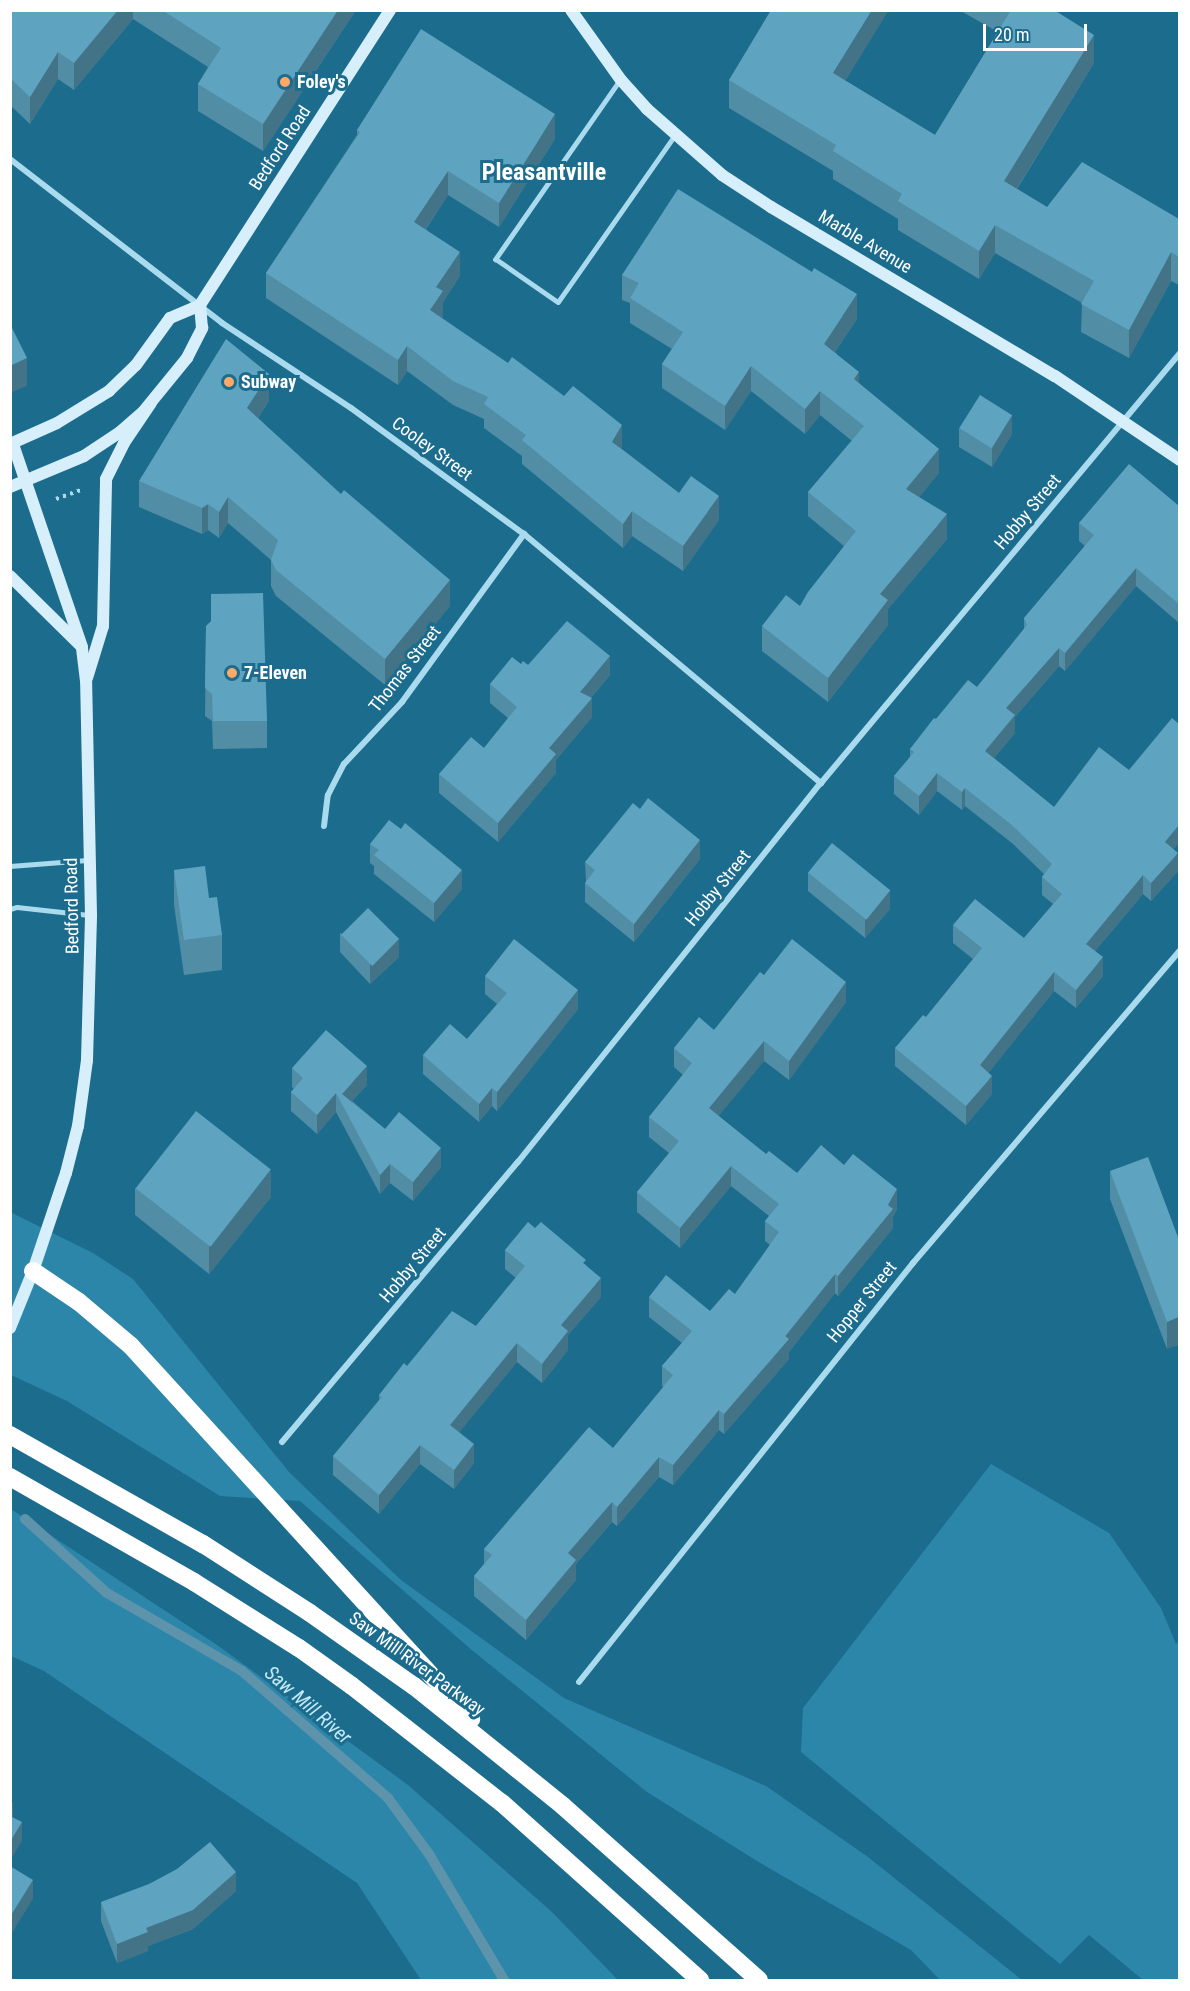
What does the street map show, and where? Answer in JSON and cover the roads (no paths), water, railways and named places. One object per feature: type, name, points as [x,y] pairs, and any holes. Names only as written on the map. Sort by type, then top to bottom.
[{"type":"highway","points":[[33,1271],[79,1302],[131,1346],[516,1766]]},
{"type":"highway","name":"Saw Mill River Parkway","points":[[10,1435],[166,1522],[258,1578],[406,1680],[516,1766],[759,1980]]},
{"type":"highway","points":[[10,1476],[88,1519],[248,1615],[360,1692],[501,1803],[700,1980]]},
{"type":"main road","name":"Bedford Road","points":[[10,1328],[33,1271],[66,1173],[78,1126],[87,1060],[91,915],[86,681],[82,647],[58,571],[12,444],[57,423],[109,391],[136,364],[170,318],[200,305],[390,10]]},
{"type":"main road","points":[[559,10],[581,25]]},
{"type":"main road","name":"Marble Avenue","points":[[571,10],[621,80],[675,135],[722,175],[762,202],[1055,376],[1179,460]]},
{"type":"main road","points":[[86,681],[103,626],[106,479],[124,443],[151,403],[187,358],[202,328],[200,305]]},
{"type":"main road","points":[[10,487],[84,456],[104,444],[151,403]]},
{"type":"main road","points":[[10,576],[82,647]]},
{"type":"street","name":"Cooley Street","points":[[10,159],[232,330],[351,408],[524,534],[821,783]]},
{"type":"street","name":"Hobby Street","points":[[282,1442],[503,1180],[821,783],[1179,353]]},
{"type":"street","name":"Thomas Street","points":[[324,826],[328,795],[344,764],[402,702],[524,534]]},
{"type":"street","name":"Hopper Street","points":[[579,1682],[913,1263],[1179,950]]},
{"type":"lane","points":[[621,80],[496,259],[558,302],[675,135]]},
{"type":"lane","points":[[10,866],[90,860]]},
{"type":"lane","points":[[10,909],[17,907],[91,915]]},
{"type":"waterway","name":"Saw Mill River","points":[[25,1519],[107,1593],[242,1671],[388,1798],[429,1854],[504,1980]]},
{"type":"place","name":"Foley's","points":[[285,82]]},
{"type":"place","name":"Subway","points":[[229,382]]},
{"type":"place","name":"7-Eleven","points":[[232,673]]},
{"type":"district","name":"Pleasantville","points":[[544,173]]}]
